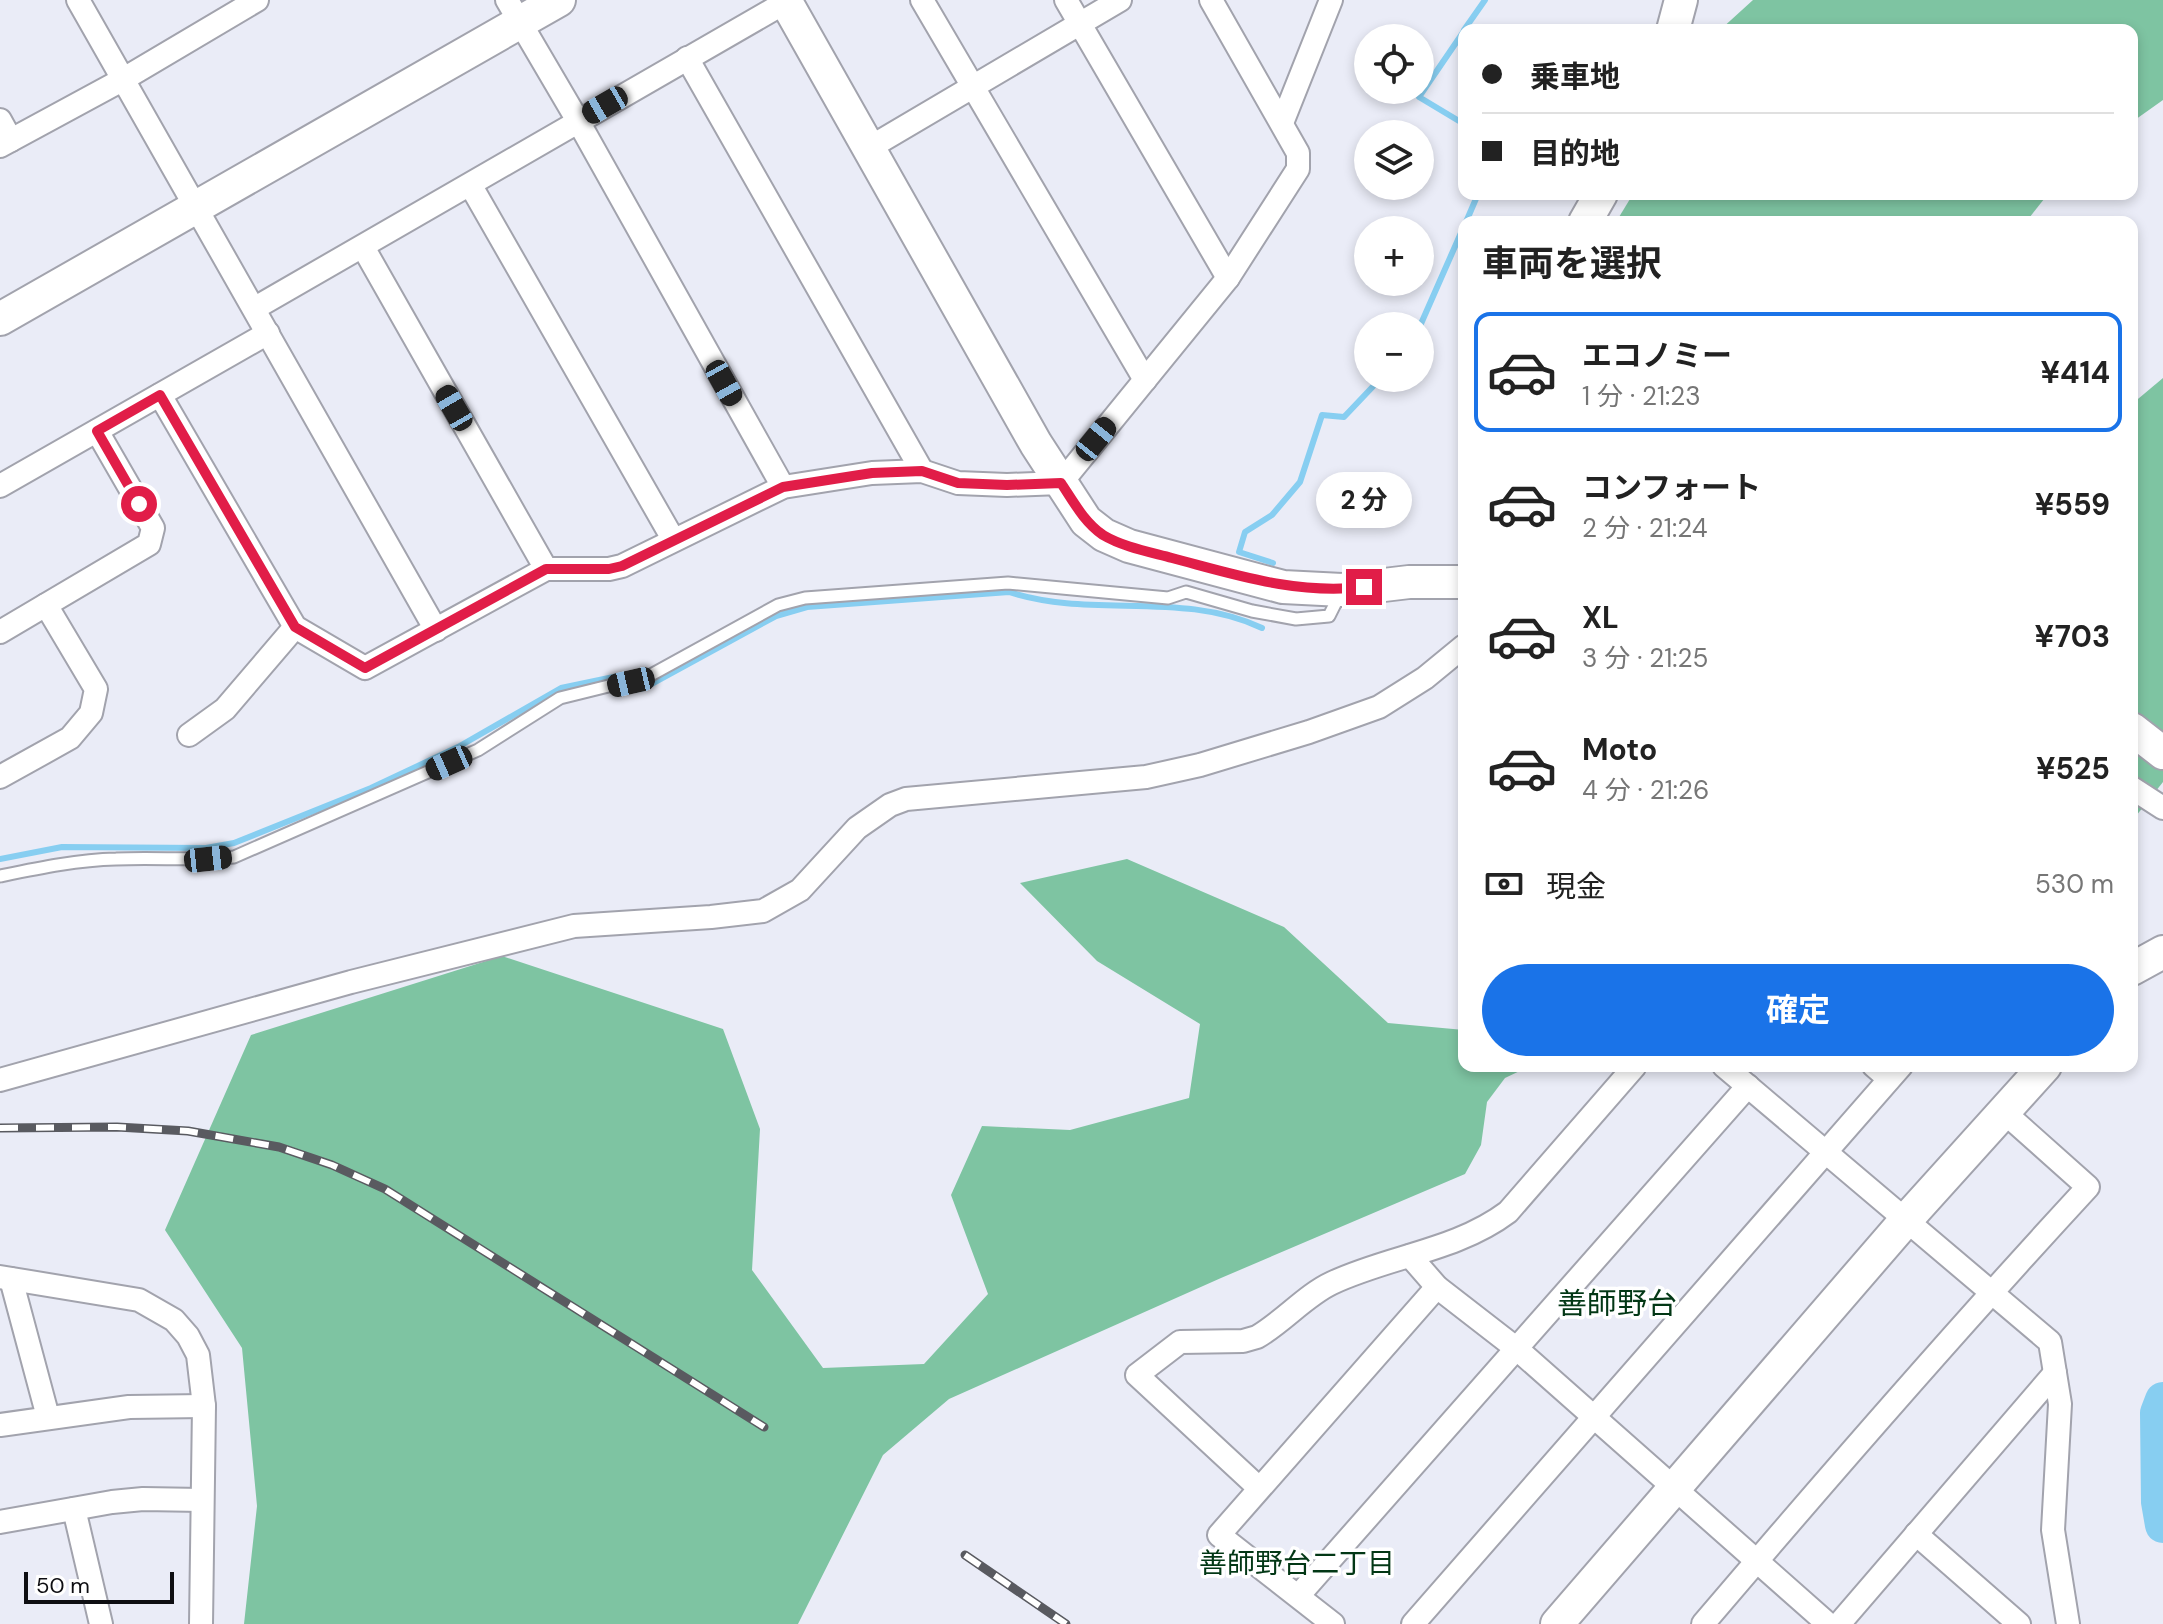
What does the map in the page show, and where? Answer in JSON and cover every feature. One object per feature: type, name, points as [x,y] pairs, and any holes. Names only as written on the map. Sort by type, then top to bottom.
[{"type":"street","points":[[78,0],[436,630]]},
{"type":"street","points":[[0,120],[6,143],[122,80],[231,6],[257,0]]},
{"type":"street","points":[[0,319],[197,206],[513,11],[559,0]]},
{"type":"street","points":[[922,0],[1145,380]]},
{"type":"street","points":[[1066,0],[1228,278]]},
{"type":"street","points":[[869,148],[1120,0]]},
{"type":"street","points":[[160,395],[295,627],[365,668],[546,569],[609,569],[622,566],[783,487],[872,473],[922,471],[958,483],[1061,483],[1228,278],[1298,169],[1298,153],[1211,0]]},
{"type":"street","points":[[1282,123],[1331,0]]},
{"type":"street","points":[[1675,24],[1681,0]]},
{"type":"street","points":[[255,308],[471,186],[785,1],[1036,444],[1086,521],[1104,535],[1129,546],[1256,581],[1311,590],[1342,590],[1409,582],[1458,582]]},
{"type":"street","points":[[513,11],[783,487]]},
{"type":"street","points":[[687,58],[922,471]]},
{"type":"street","points":[[471,186],[673,539]]},
{"type":"street","points":[[363,247],[546,569]]},
{"type":"street","points":[[0,486],[268,333]]},
{"type":"street","points":[[0,632],[149,544],[153,528],[97,431]]},
{"type":"street","points":[[0,777],[70,738],[91,713],[96,689],[46,605]]},
{"type":"street","points":[[189,735],[225,709],[295,627]]},
{"type":"street","points":[[0,1080],[364,979],[574,926],[763,911],[800,890],[857,828],[890,805],[906,799],[1146,777],[1200,765],[1379,707],[1425,678],[1458,651]]},
{"type":"street","points":[[2138,734],[2163,753]]},
{"type":"street","points":[[2138,792],[2163,808]]},
{"type":"street","points":[[1259,1488],[1137,1375],[1180,1342],[1243,1341],[1257,1337],[1330,1284],[1444,1246],[1492,1225],[1508,1212],[1630,1072]]},
{"type":"street","points":[[1731,1072],[2050,1342],[2060,1404],[2053,1530],[2068,1624]]},
{"type":"street","points":[[1413,1624],[1825,1152],[1886,1072]]},
{"type":"street","points":[[1557,1624],[1906,1220],[2040,1072]]},
{"type":"street","points":[[1299,1595],[1748,1086]]},
{"type":"street","points":[[1703,1624],[1991,1292],[2088,1187],[2005,1113]]},
{"type":"street","points":[[1410,1256],[1437,1287],[1517,1349],[1828,1624]]},
{"type":"street","points":[[48,1417],[6,1278],[139,1300],[174,1320],[188,1336],[203,1374],[201,1624]]},
{"type":"street","points":[[1333,1624],[1219,1535],[1437,1287]]},
{"type":"street","points":[[1839,1624],[2055,1373]]},
{"type":"street","points":[[0,1425],[129,1407],[204,1406]]},
{"type":"street","points":[[0,1522],[143,1499],[202,1500]]},
{"type":"street","points":[[74,1509],[101,1624]]},
{"type":"street","points":[[1916,1534],[2019,1624]]},
{"type":"lane","points":[[0,876],[72,862],[234,857],[478,750],[560,698],[649,676],[778,605],[805,598],[1008,583],[1168,598],[1186,592],[1252,611],[1296,619],[1329,616],[1342,590]]},
{"type":"green space","points":[[1753,0],[2163,0],[2163,100],[2138,118],[2138,24],[1727,24]]},
{"type":"green space","points":[[1629,200],[2043,200],[2031,216],[1620,216]]},
{"type":"green space","points":[[2163,378],[2163,782],[2138,813],[2138,399]]},
{"type":"green space","points":[[1127,859],[1284,927],[1388,1023],[1458,1029],[1458,1072],[1518,1072],[1505,1078],[1487,1102],[1481,1145],[1465,1174],[949,1399],[883,1455],[798,1624],[244,1624],[257,1506],[242,1348],[165,1230],[251,1035],[502,956],[723,1029],[760,1129],[752,1270],[823,1368],[924,1364],[988,1294],[951,1195],[982,1126],[1070,1130],[1189,1098],[1200,1024],[1097,961],[1020,883]]},
{"type":"waterway","points":[[1468,24],[1485,0]]},
{"type":"waterway","points":[[1458,40],[1419,97],[1458,120]]},
{"type":"waterway","points":[[1469,216],[1475,200]]},
{"type":"waterway","points":[[1426,312],[1458,240]]},
{"type":"waterway","points":[[1273,563],[1239,552],[1245,532],[1272,515],[1300,482],[1322,415],[1344,417],[1368,392]]},
{"type":"waterway","points":[[633,690],[644,688],[776,616],[807,607],[1009,592],[1072,604],[1200,610],[1262,628]]},
{"type":"waterway","points":[[0,859],[62,847],[206,848],[234,843],[371,788],[458,747],[561,688],[628,674]]},
{"type":"waterway","points":[[2163,1400],[2158,1413],[2159,1502],[2163,1525]]},
{"type":"railway","points":[[0,1128],[117,1127],[188,1131],[279,1147],[332,1165],[385,1189],[764,1427]]},
{"type":"railway","points":[[965,1555],[1066,1624]]},
{"type":"district","name":"善師野台","points":[[1617,1304]]},
{"type":"district","name":"善師野台二丁目","points":[[1297,1563]]},
{"type":"route","points":[[139,504],[97,431],[160,395],[295,627],[365,668],[546,569],[609,569],[622,566],[783,487],[872,473],[922,471],[958,483],[1061,483],[1086,521],[1104,535],[1129,546],[1283,587],[1311,590],[1364,587]]}]
